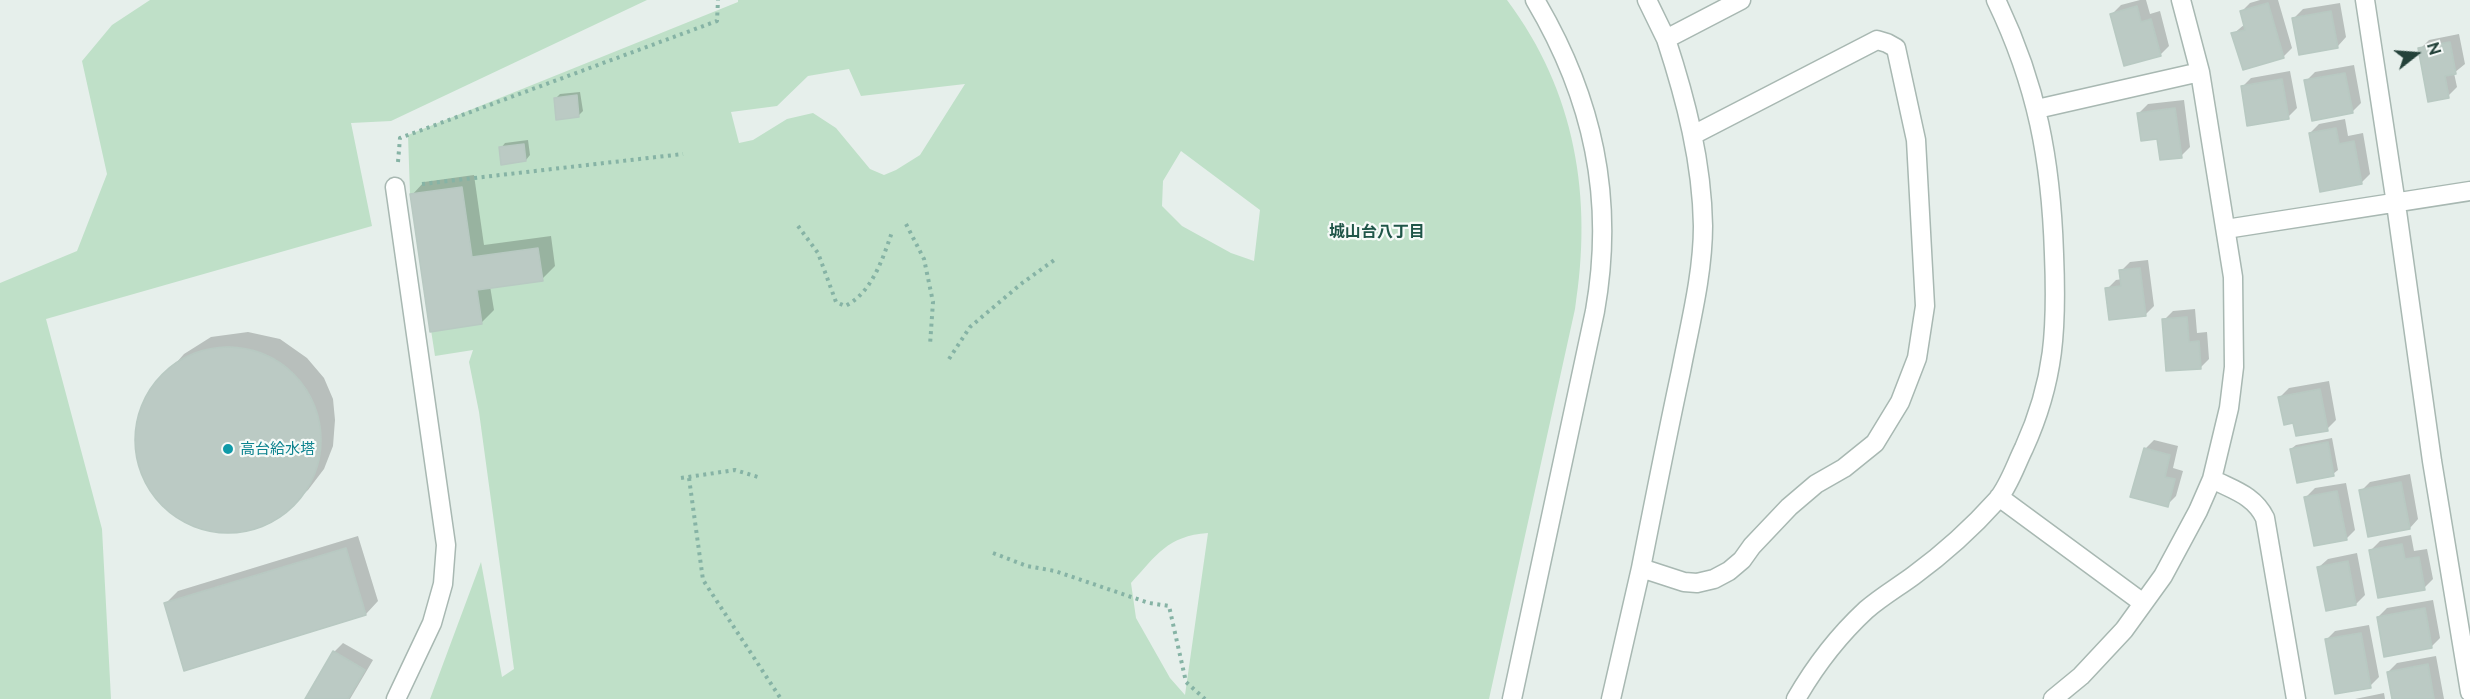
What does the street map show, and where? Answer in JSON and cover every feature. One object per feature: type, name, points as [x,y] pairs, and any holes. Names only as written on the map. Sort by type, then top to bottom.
[{"type":"street","points":[[1512,699],[1595,311],[1604,238],[1602,195],[1596,152],[1586,111],[1572,71],[1535,0]]},
{"type":"street","points":[[1611,699],[1641,568],[1694,305],[1703,228],[1701,184],[1682,86],[1666,39],[1647,0]]},
{"type":"street","points":[[1666,39],[1741,0]]},
{"type":"street","points":[[1796,699],[1809,677],[1846,630],[1874,603],[1913,576],[1952,544],[1999,497],[2038,416],[2051,369],[2055,338],[2053,209],[2045,145],[2037,108],[2028,76],[1996,0]]},
{"type":"street","points":[[2053,699],[2104,653],[2124,630],[2163,576],[2198,511],[2212,479],[2229,408],[2234,367],[2233,277],[2200,72],[2181,0]]},
{"type":"street","points":[[2365,0],[2432,461],[2470,692]]},
{"type":"street","points":[[1641,568],[1684,582],[1697,583],[1714,579],[1729,571],[1742,560],[1788,507],[1816,484],[1844,468],[1875,443],[1889,423],[1910,381],[1917,358],[1925,306],[1916,140],[1896,48],[1887,42],[1877,40],[1693,135]]},
{"type":"street","points":[[2037,108],[2200,72]]},
{"type":"street","points":[[395,187],[446,544],[443,584],[432,623],[396,699]]},
{"type":"street","points":[[2226,229],[2470,191]]},
{"type":"street","points":[[2212,479],[2252,500],[2260,508],[2265,518],[2296,699]]},
{"type":"street","points":[[1999,497],[2143,603]]},
{"type":"path","points":[[683,153],[395,187],[400,138],[717,21],[718,0]]},
{"type":"path","points":[[906,224],[924,260],[933,302],[930,345]]},
{"type":"path","points":[[798,226],[818,253],[836,302],[845,306],[854,302],[865,291],[883,259],[892,232]]},
{"type":"path","points":[[949,359],[970,327],[1058,258]]},
{"type":"path","points":[[681,478],[735,470],[758,477]]},
{"type":"path","points":[[688,478],[703,580],[781,699]]},
{"type":"path","points":[[993,553],[1027,566],[1056,571],[1149,603],[1169,606],[1186,682],[1204,699]]},
{"type":"green space","points":[[150,0],[647,0],[391,121],[351,123],[372,226],[46,319],[102,529],[111,699],[0,699],[0,283],[77,251],[107,174],[82,61],[112,25]]},
{"type":"green space","points":[[738,0],[1507,0],[1530,35],[1549,71],[1564,109],[1574,147],[1580,187],[1582,227],[1575,309],[1489,699],[430,699],[481,562],[502,677],[514,669],[479,412],[469,362],[473,350],[435,356],[410,194],[408,135],[738,2]],"holes":[[[849,69],[861,96],[965,84],[920,155],[884,175],[870,169],[836,128],[813,113],[787,119],[753,140],[739,143],[731,112],[777,106],[808,76]],[[1181,151],[1260,210],[1254,261],[1231,253],[1182,226],[1162,206],[1163,181]],[[1208,533],[1185,695],[1170,678],[1136,618],[1131,583],[1164,549],[1182,538]]]},
{"type":"building","points":[[2268,3],[2284,58],[2243,70],[2231,33],[2245,30],[2240,11]]},
{"type":"building","points":[[2137,6],[2141,22],[2151,19],[2161,56],[2124,66],[2110,14]]},
{"type":"building","points":[[2331,11],[2338,48],[2299,55],[2292,18]]},
{"type":"building","points":[[2450,42],[2456,74],[2445,76],[2449,98],[2428,102],[2418,48]]},
{"type":"building","points":[[2345,73],[2353,113],[2312,121],[2304,80]]},
{"type":"building","points":[[2282,79],[2289,119],[2247,126],[2241,86]]},
{"type":"building","points":[[577,95],[579,117],[556,120],[554,98]]},
{"type":"building","points":[[2175,108],[2182,158],[2160,160],[2157,139],[2141,141],[2137,113]]},
{"type":"building","points":[[2336,128],[2339,144],[2354,141],[2362,184],[2320,192],[2309,133]]},
{"type":"building","points":[[524,144],[526,161],[501,165],[499,147]]},
{"type":"building","points":[[462,187],[472,257],[538,248],[543,281],[477,290],[482,324],[430,332],[410,194]]},
{"type":"building","points":[[2140,268],[2146,316],[2109,320],[2105,288],[2121,286],[2119,270]]},
{"type":"building","points":[[2187,317],[2189,342],[2199,341],[2201,369],[2166,371],[2162,319]]},
{"type":"building","name":"高台給水塔","points":[[228,347],[263,354],[294,374],[314,405],[321,440],[314,475],[294,506],[263,526],[228,533],[193,526],[162,506],[142,475],[135,440],[142,405],[162,374],[193,354]]},
{"type":"building","points":[[2320,389],[2328,431],[2296,436],[2293,423],[2284,425],[2278,397]]},
{"type":"building","points":[[2328,442],[2334,476],[2297,483],[2290,449]]},
{"type":"building","points":[[2144,448],[2170,455],[2165,477],[2175,479],[2168,507],[2130,497]]},
{"type":"building","points":[[2401,482],[2410,529],[2368,537],[2359,490]]},
{"type":"building","points":[[2337,491],[2347,540],[2314,546],[2304,497]]},
{"type":"building","points":[[2402,544],[2405,559],[2419,557],[2425,590],[2378,598],[2369,550]]},
{"type":"building","points":[[346,548],[366,615],[184,671],[164,603]]},
{"type":"building","points":[[2348,561],[2356,605],[2326,611],[2317,567]]},
{"type":"building","points":[[2425,608],[2432,648],[2384,657],[2377,617]]},
{"type":"building","points":[[2361,633],[2371,688],[2335,694],[2325,639]]},
{"type":"building","points":[[333,651],[365,670],[348,699],[305,699]]},
{"type":"building","points":[[2428,664],[2434,699],[2392,699],[2387,672]]},
{"type":"place","name":"高台給水塔","points":[[228,449]]},
{"type":"district","name":"城山台八丁目","points":[[1377,232]]}]
